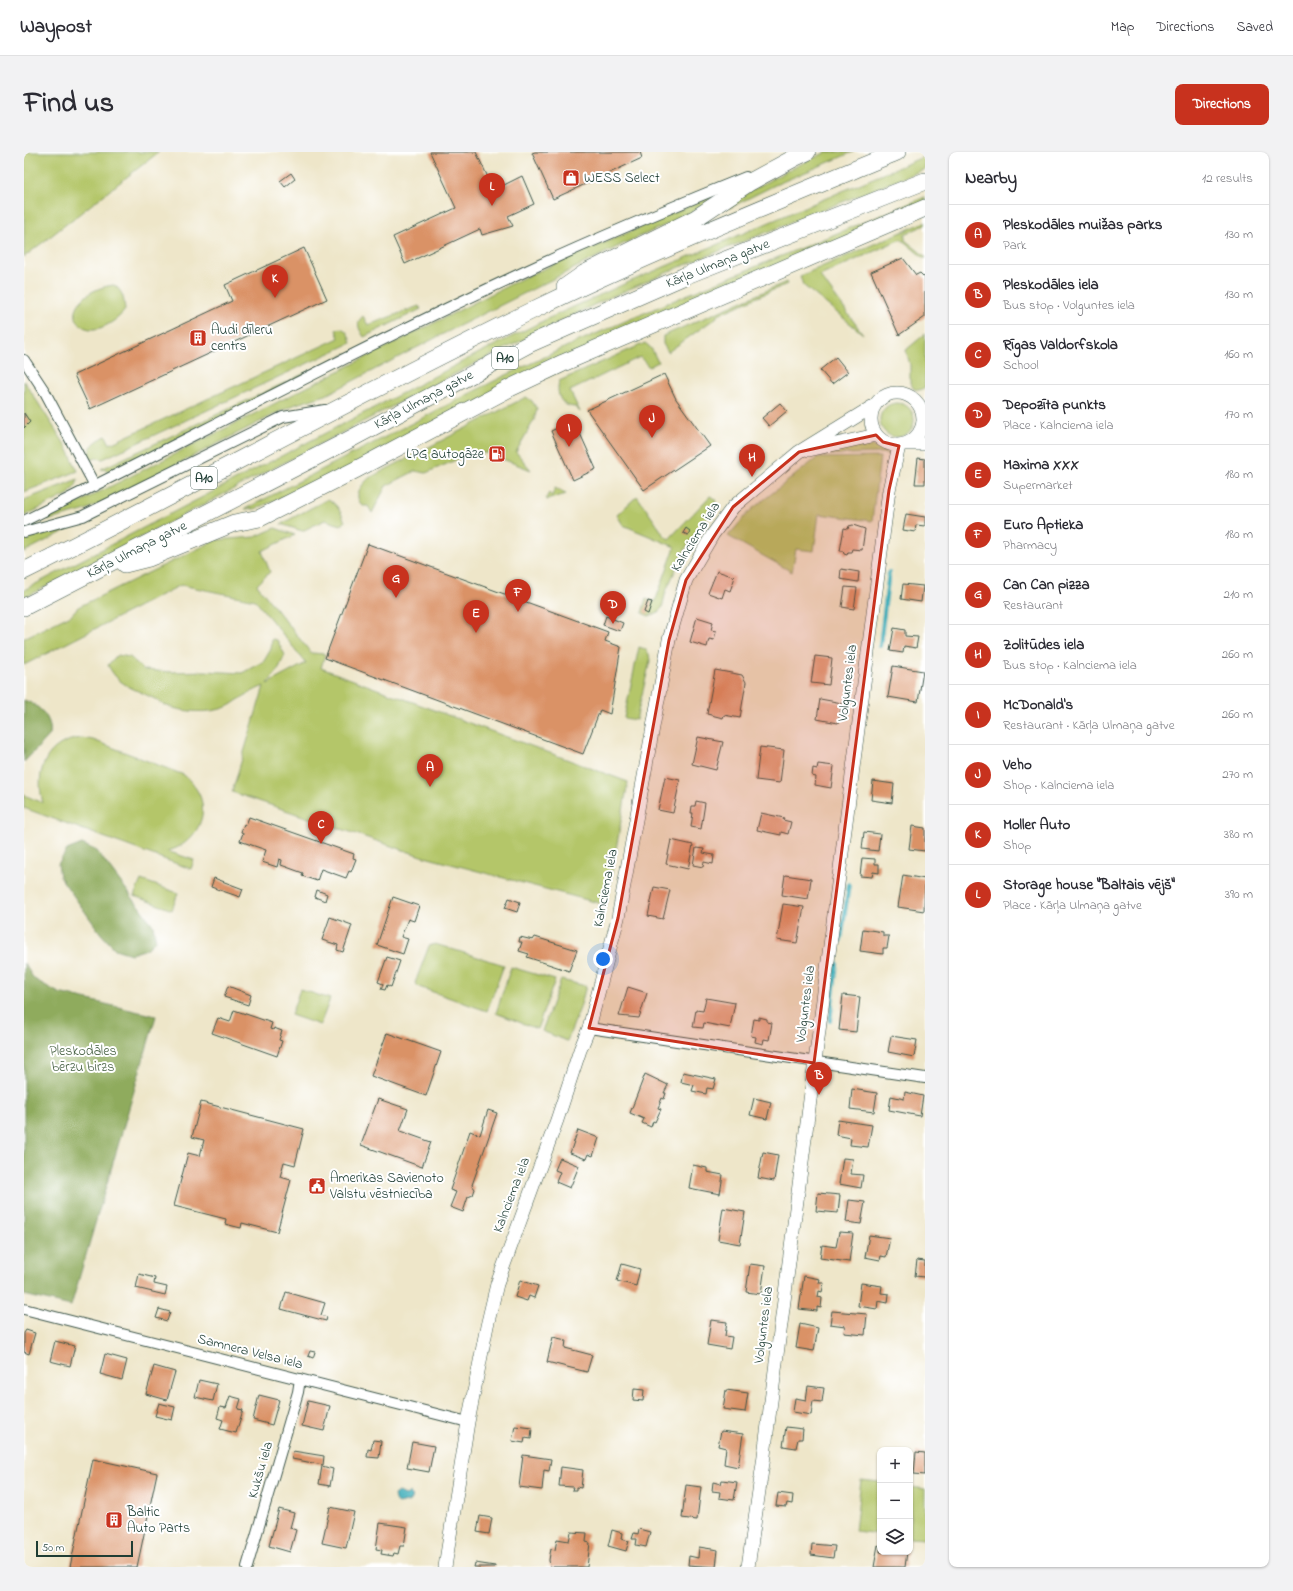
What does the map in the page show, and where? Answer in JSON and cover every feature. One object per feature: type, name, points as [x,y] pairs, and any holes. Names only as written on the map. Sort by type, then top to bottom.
[{"type":"highway","name":"A10","points":[[24,571],[335,409],[534,309],[708,231],[897,152]]},
{"type":"highway","points":[[534,309],[585,273],[696,218],[750,182],[802,154]]},
{"type":"highway","name":"Kārļa Ulmaņa gatve","points":[[24,607],[100,569],[530,344],[687,275],[925,181]]},
{"type":"highway","points":[[100,569],[150,558],[234,523],[260,518],[563,363],[925,208]]},
{"type":"street","points":[[24,521],[368,348],[526,271],[676,205],[802,154]]},
{"type":"street","points":[[24,360],[45,392],[95,486]]},
{"type":"street","points":[[903,445],[918,436],[924,421],[921,399],[902,393],[895,393],[882,398],[875,405],[871,415],[872,426],[876,435],[883,442],[892,445],[903,445],[925,444]]},
{"type":"street","name":"Kalnciema iela","points":[[445,1567],[468,1422],[497,1284],[589,1028],[618,918],[669,640],[686,580],[713,534],[733,507],[799,452],[875,405]]},
{"type":"street","points":[[24,532],[83,516],[283,417],[335,409]]},
{"type":"street","points":[[799,452],[876,435]]},
{"type":"street","name":"Volguntes iela","points":[[748,1567],[763,1464],[889,490],[903,445]]},
{"type":"street","points":[[589,1028],[814,1063],[925,1078]]},
{"type":"street","name":"Samnera Velsa iela","points":[[24,1309],[468,1422]]},
{"type":"street","name":"Kukšu iela","points":[[248,1567],[298,1392],[300,1379]]},
{"type":"highlighted area","points":[[876,435],[883,442],[899,446],[889,490],[814,1063],[589,1028],[618,918],[669,640],[686,580],[733,507],[799,452]]},
{"type":"green space","points":[[24,152],[159,152],[24,257]]},
{"type":"green space","points":[[827,152],[853,152],[775,185],[729,208],[727,205],[776,177]]},
{"type":"green space","points":[[925,156],[925,169],[680,267],[602,301],[472,365],[24,598],[24,590],[549,318],[624,284]]},
{"type":"green space","points":[[715,195],[703,205],[684,217],[625,243],[445,333],[326,395],[296,404],[281,411],[104,502],[83,511],[49,520],[48,518],[525,277]]},
{"type":"green space","points":[[925,197],[925,203],[306,488],[255,509],[245,509],[500,378],[572,344],[684,296]]},
{"type":"green space","points":[[925,222],[925,225],[905,234],[905,240],[925,256],[925,259],[901,239],[820,276],[863,334],[803,285],[800,276]]},
{"type":"green space","points":[[786,282],[787,284],[717,315],[717,317],[668,352],[663,344],[663,336]]},
{"type":"green space","points":[[114,285],[119,290],[124,302],[125,310],[123,313],[111,323],[100,328],[86,328],[81,325],[76,316],[78,305],[93,291],[106,286]]},
{"type":"green space","points":[[419,306],[421,309],[364,337],[359,329],[358,324],[363,316],[368,325]]},
{"type":"green space","points":[[340,328],[343,329],[349,336],[351,343],[103,459],[96,458],[91,460],[89,452],[90,448],[102,438],[106,436],[110,444],[339,338],[336,330]]},
{"type":"green space","points":[[925,334],[925,387],[920,390],[914,389],[910,383],[910,365],[906,350]]},
{"type":"green space","points":[[645,343],[651,348],[658,362],[649,367],[640,357],[570,391],[580,412],[576,407],[566,405],[560,399],[558,391],[559,381]]},
{"type":"green space","points":[[348,353],[119,469],[112,471],[101,469]]},
{"type":"green space","points":[[24,381],[66,446],[78,471],[24,492],[24,428],[30,422],[24,413]]},
{"type":"green space","points":[[526,397],[532,401],[537,409],[534,420],[516,452],[531,470],[487,453],[472,453],[426,473],[415,471],[386,486],[372,513],[368,506],[363,506],[358,499],[359,491],[369,478]]},
{"type":"green space","points":[[897,403],[909,408],[914,420],[909,432],[897,437],[885,432],[880,420],[885,408]]},
{"type":"green space","points":[[865,442],[888,453],[889,455],[882,453],[820,455],[826,451]]},
{"type":"green space","points":[[880,457],[872,521],[819,514],[814,551],[796,549],[792,572],[728,536],[752,509],[817,458]]},
{"type":"green space","points":[[78,479],[76,485],[69,494],[24,516],[24,500]]},
{"type":"green space","points":[[555,488],[566,494],[547,500],[546,498],[549,493],[552,496]]},
{"type":"green space","points":[[637,496],[664,535],[669,539],[710,496],[716,499],[715,507],[698,529],[684,551],[666,591],[662,608],[657,613],[649,616],[642,613],[646,599],[655,602],[675,547],[623,525],[617,515]]},
{"type":"green space","points":[[328,499],[336,506],[342,515],[345,522],[341,525],[325,520],[302,531],[281,524]]},
{"type":"green space","points":[[65,526],[65,531],[24,552],[24,538]]},
{"type":"green space","points":[[275,528],[295,535],[262,551],[270,572],[257,585],[311,653],[325,654],[321,668],[628,782],[606,905],[421,856],[232,792],[264,686],[220,709],[202,712],[183,710],[165,705],[121,682],[108,665],[117,655],[130,657],[144,670],[242,673],[264,661],[271,649],[272,639],[277,640],[285,655],[277,672],[267,684],[306,663],[255,600],[181,585],[24,665],[24,638],[71,615],[78,607],[216,540],[255,537]]},
{"type":"green space","points":[[639,647],[645,649],[649,654],[650,661],[636,720],[624,718]]},
{"type":"green space","points":[[24,700],[35,705],[44,713],[49,723],[50,735],[24,762]]},
{"type":"green space","points":[[82,738],[93,740],[184,775],[193,784],[198,791],[203,811],[198,827],[194,834],[182,845],[167,851],[194,860],[191,869],[24,808],[24,795],[43,803],[40,780],[42,770],[51,752],[59,745],[70,740]]},
{"type":"green space","points":[[82,844],[97,851],[153,925],[156,940],[147,949],[131,954],[115,949],[101,934],[60,877],[58,864],[67,850]]},
{"type":"green space","points":[[141,880],[178,893],[172,910],[134,896]]},
{"type":"green space","points":[[435,944],[504,965],[487,1011],[419,987],[415,983],[429,946]]},
{"type":"green space","name":"Pleskodāles bērzu birzs","points":[[24,963],[34,979],[59,993],[156,1016],[71,1306],[24,1295]]},
{"type":"green space","points":[[511,967],[555,980],[537,1029],[496,1013]]},
{"type":"green space","points":[[561,980],[586,986],[580,1008],[567,1041],[542,1031]]},
{"type":"green space","points":[[300,989],[330,999],[320,1025],[291,1015]]},
{"type":"green space","points":[[861,1480],[877,1482],[877,1534],[855,1531]]},
{"type":"green space","points":[[913,1487],[925,1489],[925,1539],[913,1538]]},
{"type":"water","points":[[398,1492],[406,1495],[410,1492],[412,1499],[408,1502],[398,1504],[394,1495]]},
{"type":"building","points":[[430,152],[476,152],[494,190],[522,176],[534,204],[508,216],[513,226],[482,235],[480,229],[405,264],[393,237],[456,208]]},
{"type":"building","name":"WESS Select","points":[[640,152],[642,158],[553,199],[532,153]]},
{"type":"building","points":[[291,173],[295,179],[285,187],[280,181]]},
{"type":"building","name":"Audi dīleru centrs","points":[[304,248],[327,299],[90,409],[74,375],[232,301],[225,285]]},
{"type":"building","points":[[903,258],[916,275],[920,273],[925,278],[925,317],[899,335],[871,272]]},
{"type":"building","points":[[836,357],[848,372],[832,384],[820,370]]},
{"type":"building","points":[[664,374],[676,399],[710,446],[644,490],[587,410]]},
{"type":"building","points":[[780,403],[787,411],[769,426],[762,418]]},
{"type":"building","points":[[24,413],[30,422],[24,428]]},
{"type":"building","points":[[574,420],[596,469],[573,480],[551,431]]},
{"type":"building","points":[[918,458],[925,459],[925,484],[915,484]]},
{"type":"building","points":[[906,514],[925,517],[925,526],[916,525],[915,532],[903,530]]},
{"type":"building","points":[[853,525],[865,529],[862,550],[852,549],[847,555],[844,554],[843,551],[840,551],[844,528],[848,529],[849,526]]},
{"type":"building","points":[[686,528],[690,531],[688,535],[683,533]]},
{"type":"building","points":[[368,544],[608,632],[605,641],[621,647],[610,714],[600,710],[583,754],[325,658]]},
{"type":"building","points":[[841,569],[859,572],[858,582],[840,579]]},
{"type":"building","points":[[717,571],[735,577],[730,591],[725,589],[722,598],[708,593]]},
{"type":"building","points":[[903,584],[923,586],[921,602],[901,599]]},
{"type":"building","points":[[845,587],[857,588],[854,609],[842,607]]},
{"type":"building","points":[[648,601],[652,602],[648,614],[644,612]]},
{"type":"building","points":[[606,616],[623,623],[620,631],[603,625]]},
{"type":"building","points":[[697,617],[713,622],[711,630],[716,631],[714,640],[709,639],[707,647],[690,642]]},
{"type":"building","points":[[894,628],[905,630],[905,636],[918,637],[916,648],[904,646],[903,653],[890,651]]},
{"type":"building","points":[[815,656],[832,658],[829,685],[811,683]]},
{"type":"building","points":[[893,666],[923,671],[918,702],[888,697]]},
{"type":"building","points":[[715,670],[742,675],[746,682],[740,718],[724,715],[723,718],[707,714]]},
{"type":"building","points":[[820,699],[842,703],[838,723],[817,719]]},
{"type":"building","points":[[698,737],[723,742],[716,770],[692,764]]},
{"type":"building","points":[[760,747],[784,750],[780,783],[756,780]]},
{"type":"building","points":[[818,764],[834,766],[831,788],[815,785],[816,777],[812,776],[813,768],[817,769]]},
{"type":"building","points":[[665,777],[680,780],[673,813],[658,810]]},
{"type":"building","points":[[873,781],[894,784],[892,803],[871,800]]},
{"type":"building","points":[[696,801],[705,803],[701,829],[691,827],[693,813],[691,813],[692,806],[695,806]]},
{"type":"building","points":[[761,813],[784,818],[783,820],[791,822],[788,834],[781,832],[781,835],[757,830]]},
{"type":"building","points":[[249,817],[354,854],[353,858],[356,859],[351,872],[349,871],[346,878],[321,869],[317,881],[302,876],[303,873],[281,865],[282,860],[279,859],[277,867],[262,862],[266,850],[240,841],[244,824],[246,825]]},
{"type":"building","points":[[912,826],[925,828],[925,851],[909,849]]},
{"type":"building","points":[[864,832],[880,834],[878,851],[862,849]]},
{"type":"building","points":[[671,840],[693,845],[688,869],[666,864]]},
{"type":"building","points":[[696,848],[704,849],[703,853],[714,855],[713,864],[704,862],[703,867],[693,865]]},
{"type":"building","points":[[862,858],[875,859],[875,864],[879,864],[879,873],[873,872],[872,877],[860,876]]},
{"type":"building","points":[[785,875],[811,879],[808,899],[782,895]]},
{"type":"building","points":[[903,875],[925,879],[924,911],[898,907]]},
{"type":"building","points":[[214,878],[243,889],[240,897],[211,887]]},
{"type":"building","points":[[654,887],[670,890],[663,919],[648,916]]},
{"type":"building","points":[[317,890],[327,894],[325,901],[315,897]]},
{"type":"building","points":[[393,897],[419,906],[414,921],[408,919],[401,937],[408,939],[403,954],[377,945]]},
{"type":"building","points":[[509,898],[520,902],[517,912],[505,908]]},
{"type":"building","points":[[783,904],[804,907],[797,943],[777,940]]},
{"type":"building","points":[[330,917],[352,925],[343,952],[337,950],[338,945],[322,940]]},
{"type":"building","points":[[863,929],[883,932],[883,936],[889,936],[887,948],[883,948],[883,954],[860,951]]},
{"type":"building","points":[[520,937],[533,940],[535,937],[577,950],[569,971],[527,957],[529,954],[519,951],[522,942],[519,942]]},
{"type":"building","points":[[387,957],[400,961],[391,987],[387,985],[385,990],[381,989],[383,984],[378,982]]},
{"type":"building","points":[[228,986],[251,995],[248,1005],[224,997]]},
{"type":"building","points":[[628,987],[647,993],[639,1018],[619,1016]]},
{"type":"building","points":[[843,995],[860,997],[856,1032],[839,1030]]},
{"type":"building","points":[[706,998],[735,1003],[730,1028],[704,1023],[703,1028],[693,1027],[696,1010],[703,1011]]},
{"type":"building","points":[[234,1010],[272,1023],[270,1029],[273,1030],[274,1028],[282,1031],[279,1040],[282,1041],[277,1056],[212,1033],[218,1018],[230,1022]]},
{"type":"building","points":[[759,1017],[767,1019],[767,1022],[772,1023],[769,1040],[764,1039],[763,1044],[755,1042],[756,1037],[751,1036],[754,1019],[759,1020]]},
{"type":"building","points":[[387,1033],[441,1052],[426,1096],[371,1076]]},
{"type":"building","points":[[891,1036],[917,1040],[914,1057],[888,1052]]},
{"type":"building","points":[[683,1072],[716,1079],[713,1089],[707,1088],[706,1094],[692,1091],[694,1085],[681,1082]]},
{"type":"building","points":[[645,1074],[668,1085],[664,1093],[666,1093],[664,1099],[662,1098],[658,1108],[661,1109],[651,1127],[642,1123],[644,1119],[630,1113]]},
{"type":"building","points":[[852,1089],[877,1093],[874,1112],[850,1109]]},
{"type":"building","points":[[905,1092],[923,1096],[920,1116],[889,1110],[891,1096],[904,1099]]},
{"type":"building","points":[[754,1098],[771,1102],[767,1119],[750,1115]]},
{"type":"building","points":[[378,1099],[408,1109],[400,1131],[431,1142],[422,1167],[361,1145]]},
{"type":"building","points":[[201,1102],[304,1129],[295,1165],[284,1162],[280,1177],[291,1180],[277,1232],[242,1223],[241,1228],[225,1224],[226,1219],[174,1206],[188,1153],[200,1156],[204,1140],[192,1137]]},
{"type":"building","points":[[488,1110],[497,1113],[472,1185],[475,1189],[473,1195],[468,1197],[463,1212],[450,1207],[456,1192],[450,1190],[470,1131],[480,1135]]},
{"type":"building","points":[[838,1120],[872,1125],[868,1147],[850,1145],[851,1138],[836,1135]]},
{"type":"building","points":[[578,1130],[599,1138],[593,1156],[588,1154],[586,1159],[570,1153]]},
{"type":"building","points":[[763,1152],[778,1155],[774,1181],[758,1178]]},
{"type":"building","points":[[560,1158],[579,1166],[570,1188],[556,1182],[560,1172],[555,1170]]},
{"type":"building","points":[[843,1158],[853,1159],[851,1174],[863,1175],[861,1188],[839,1184]]},
{"type":"building","points":[[693,1165],[707,1168],[707,1172],[723,1175],[720,1194],[689,1188]]},
{"type":"building","points":[[818,1193],[840,1195],[838,1213],[816,1211]]},
{"type":"building","points":[[849,1200],[865,1202],[861,1224],[846,1222]]},
{"type":"building","points":[[723,1208],[745,1212],[740,1244],[718,1240]]},
{"type":"building","points":[[839,1232],[853,1233],[849,1262],[820,1258],[822,1245],[836,1247]]},
{"type":"building","points":[[869,1235],[890,1238],[886,1257],[881,1256],[880,1260],[865,1257]]},
{"type":"building","points":[[917,1260],[925,1261],[925,1277],[915,1276]]},
{"type":"building","points":[[622,1264],[640,1269],[636,1286],[617,1281]]},
{"type":"building","points":[[750,1264],[765,1266],[761,1294],[746,1292]]},
{"type":"building","points":[[139,1274],[155,1278],[154,1284],[167,1287],[165,1295],[136,1288]]},
{"type":"building","points":[[804,1276],[820,1279],[819,1283],[824,1283],[822,1292],[819,1291],[818,1297],[822,1298],[821,1308],[817,1307],[817,1311],[799,1309]]},
{"type":"building","points":[[520,1280],[538,1286],[534,1298],[529,1296],[527,1301],[515,1297]]},
{"type":"building","points":[[861,1283],[882,1286],[881,1293],[889,1294],[888,1303],[878,1301],[877,1309],[858,1306]]},
{"type":"building","points":[[286,1292],[325,1303],[321,1315],[327,1317],[326,1321],[281,1309]]},
{"type":"building","points":[[159,1309],[170,1312],[167,1321],[156,1318]]},
{"type":"building","points":[[832,1311],[867,1314],[865,1335],[844,1333],[845,1326],[830,1324]]},
{"type":"building","points":[[711,1320],[727,1322],[725,1336],[732,1337],[730,1349],[707,1345]]},
{"type":"building","points":[[800,1324],[818,1328],[814,1351],[796,1348]]},
{"type":"building","points":[[26,1330],[35,1333],[29,1354],[24,1352],[24,1333]]},
{"type":"building","points":[[553,1337],[566,1340],[565,1348],[592,1355],[587,1372],[547,1362]]},
{"type":"building","points":[[55,1341],[75,1346],[70,1366],[50,1361]]},
{"type":"building","points":[[310,1351],[315,1352],[313,1358],[308,1356]]},
{"type":"building","points":[[105,1354],[127,1360],[122,1380],[100,1374]]},
{"type":"building","points":[[154,1366],[175,1372],[167,1400],[146,1394]]},
{"type":"building","points":[[199,1380],[217,1384],[213,1401],[195,1397]]},
{"type":"building","points":[[808,1386],[824,1388],[822,1402],[813,1401],[811,1415],[793,1412],[795,1398],[806,1400]]},
{"type":"building","points":[[634,1389],[644,1390],[643,1401],[633,1400]]},
{"type":"building","points":[[726,1390],[748,1393],[745,1412],[723,1409]]},
{"type":"building","points":[[259,1395],[279,1400],[272,1425],[253,1420]]},
{"type":"building","points":[[230,1396],[241,1399],[238,1409],[243,1410],[236,1433],[220,1429],[223,1420],[217,1418],[220,1407],[226,1408]]},
{"type":"building","points":[[308,1401],[330,1406],[324,1431],[302,1426]]},
{"type":"building","points":[[159,1403],[175,1407],[172,1420],[155,1416]]},
{"type":"building","points":[[515,1426],[532,1428],[531,1439],[525,1438],[524,1443],[512,1441]]},
{"type":"building","points":[[786,1427],[803,1429],[802,1439],[798,1439],[796,1448],[783,1446]]},
{"type":"building","points":[[721,1431],[743,1434],[738,1467],[724,1464],[726,1448],[718,1446]]},
{"type":"building","points":[[373,1440],[381,1441],[379,1458],[367,1457],[368,1449],[371,1450]]},
{"type":"building","points":[[412,1442],[434,1446],[429,1472],[407,1468]]},
{"type":"building","points":[[293,1451],[324,1456],[323,1465],[292,1459]]},
{"type":"building","points":[[916,1452],[925,1453],[925,1475],[914,1474]]},
{"type":"building","points":[[523,1455],[551,1459],[549,1471],[544,1470],[542,1490],[519,1487]]},
{"type":"building","name":"Baltic Auto Parts","points":[[93,1459],[157,1473],[137,1567],[70,1567]]},
{"type":"building","points":[[322,1466],[333,1469],[330,1486],[319,1484]]},
{"type":"building","points":[[561,1467],[583,1470],[581,1488],[576,1487],[576,1490],[572,1490],[573,1487],[559,1486]]},
{"type":"building","points":[[722,1480],[737,1482],[734,1500],[719,1498],[720,1492],[712,1491],[713,1482],[721,1484]]},
{"type":"building","points":[[686,1485],[701,1487],[697,1520],[682,1518]]},
{"type":"building","points":[[778,1493],[793,1495],[792,1504],[787,1503],[786,1507],[776,1506]]},
{"type":"building","points":[[330,1507],[354,1512],[346,1548],[322,1543]]},
{"type":"building","points":[[279,1509],[294,1513],[290,1528],[296,1530],[290,1552],[269,1546]]},
{"type":"building","points":[[480,1516],[492,1518],[489,1534],[477,1532]]},
{"type":"building","points":[[380,1523],[407,1527],[404,1546],[400,1546],[398,1554],[394,1553],[393,1556],[381,1554],[382,1550],[376,1549]]},
{"type":"building","points":[[639,1529],[650,1532],[646,1547],[636,1545],[637,1539],[632,1539],[634,1533],[638,1534]]},
{"type":"building","points":[[612,1530],[622,1533],[621,1539],[629,1541],[626,1551],[608,1546]]},
{"type":"building","points":[[571,1532],[587,1533],[586,1542],[590,1543],[587,1567],[550,1567],[549,1560],[551,1549],[555,1550],[557,1539],[569,1541]]},
{"type":"building","points":[[812,1544],[835,1546],[833,1558],[811,1555]]},
{"type":"building","points":[[699,1547],[718,1550],[716,1567],[688,1565],[689,1556],[698,1558]]},
{"type":"building","points":[[877,1550],[877,1555],[907,1555],[905,1567],[874,1567]]},
{"type":"building","points":[[475,1563],[495,1566],[495,1567],[474,1567]]},
{"type":"waterway","points":[[880,646],[889,572]]},
{"type":"waterway","points":[[841,940],[849,884]]},
{"type":"waterway","points":[[830,1021],[837,963]]},
{"type":"place","name":"WESS Select","points":[[571,178]]},
{"type":"place","name":"Storage house \"Baltais vējš\"","points":[[492,206]]},
{"type":"place","name":"Moller Auto","points":[[275,298]]},
{"type":"place","name":"Audi dīleru centrs","points":[[198,338]]},
{"type":"place","name":"Veho","points":[[652,438]]},
{"type":"place","name":"McDonald's","points":[[569,447]]},
{"type":"place","name":"LPG autogāze","points":[[497,454]]},
{"type":"place","name":"Zolitūdes iela","points":[[752,477]]},
{"type":"place","name":"Can Can pizza","points":[[396,598]]},
{"type":"place","name":"Euro Aptieka","points":[[518,612]]},
{"type":"place","name":"Depozīta punkts","points":[[613,624]]},
{"type":"place","name":"Maxima XXX","points":[[476,633]]},
{"type":"place","name":"Pleskodāles muižas parks","points":[[430,787]]},
{"type":"place","name":"Rīgas Valdorfskola","points":[[321,844]]},
{"type":"place","name":"Pleskodāles iela","points":[[819,1095]]},
{"type":"place","name":"Amerikas Savienoto Valstu vēstniecība","points":[[317,1186]]},
{"type":"place","name":"Baltic Auto Parts","points":[[114,1520]]}]
